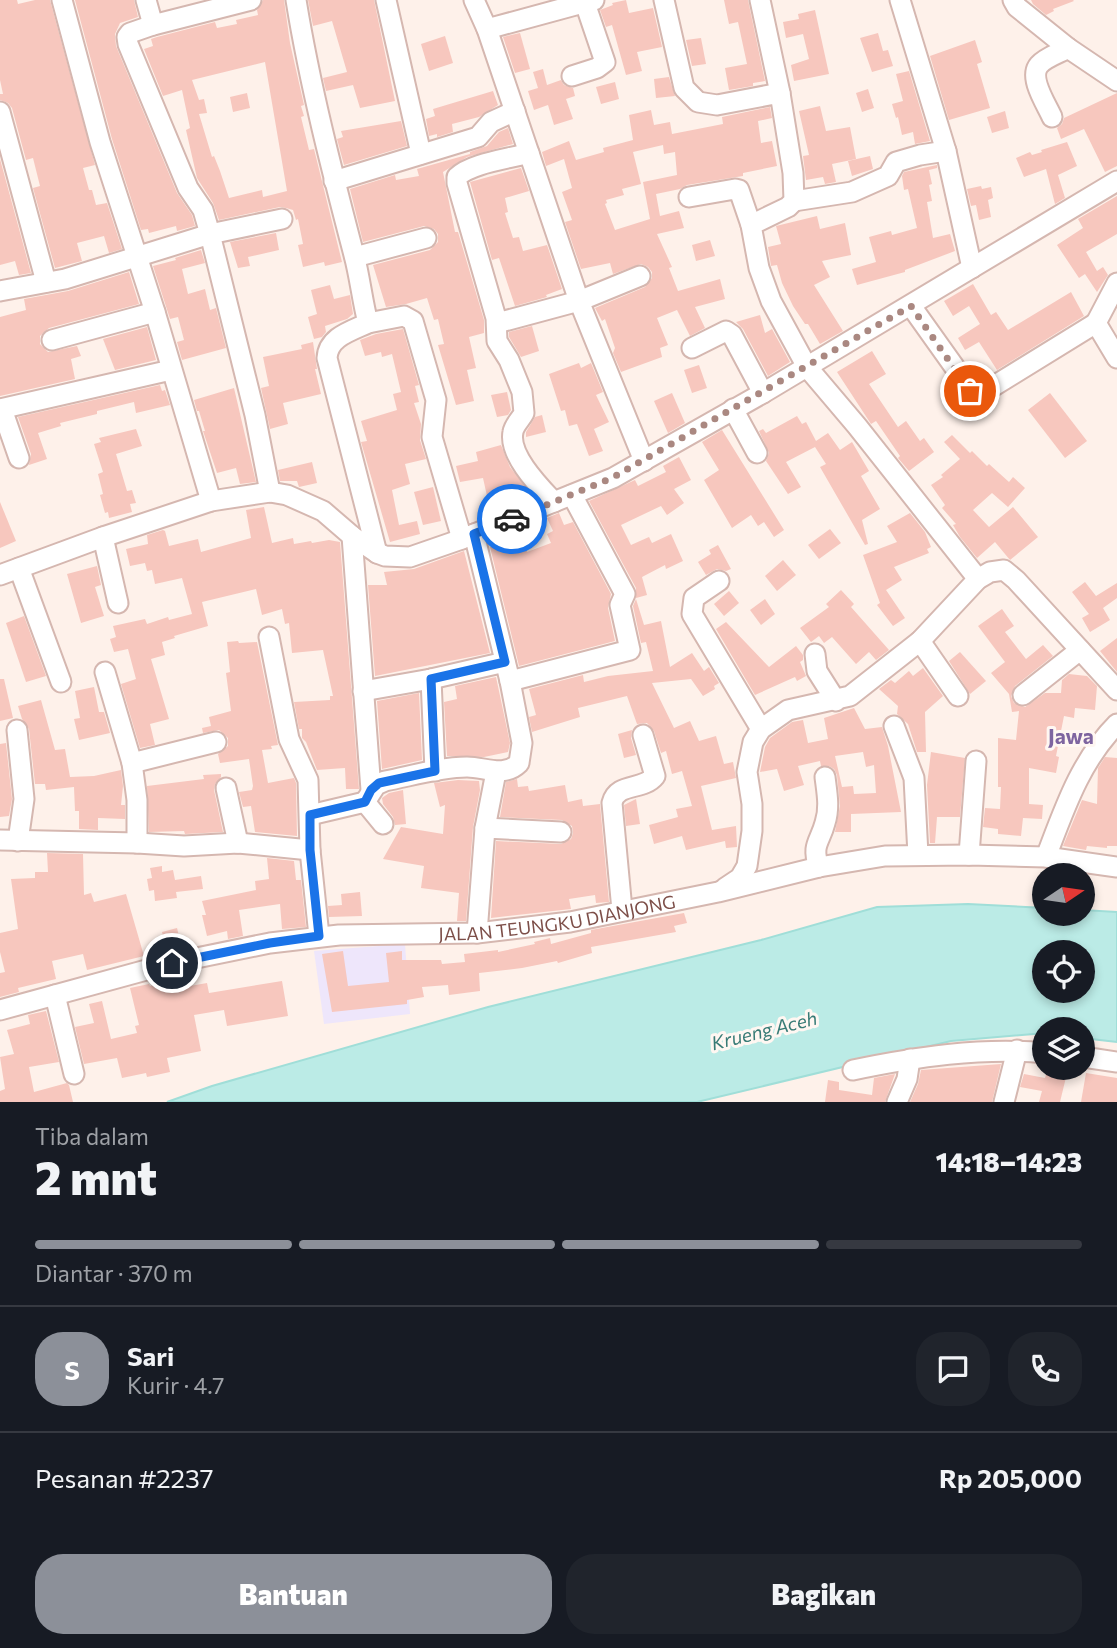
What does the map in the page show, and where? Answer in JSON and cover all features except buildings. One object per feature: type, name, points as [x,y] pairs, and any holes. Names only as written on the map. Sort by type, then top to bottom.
[{"type":"street","points":[[62,0],[100,142],[155,312],[211,501]]},
{"type":"street","points":[[146,0],[153,25]]},
{"type":"street","points":[[251,0],[153,25],[130,33],[127,37],[188,188],[202,210],[210,234],[255,415],[270,492]]},
{"type":"street","points":[[296,0],[305,57],[355,257],[368,323]]},
{"type":"street","points":[[386,0],[421,154]]},
{"type":"street","points":[[474,0],[487,29],[579,301],[644,461]]},
{"type":"street","points":[[664,0],[684,88],[698,102],[717,106],[780,93]]},
{"type":"street","points":[[760,0],[780,93],[793,173],[794,201]]},
{"type":"street","points":[[900,0],[946,151],[972,268]]},
{"type":"street","points":[[1013,0],[1017,7],[1068,48],[1117,81]]},
{"type":"street","points":[[487,29],[589,1],[605,62],[597,68],[572,76]]},
{"type":"street","points":[[1052,117],[1035,78],[1036,70],[1040,63],[1068,48]]},
{"type":"street","points":[[334,181],[478,137],[491,122],[515,111]]},
{"type":"street","points":[[0,112],[46,282]]},
{"type":"street","points":[[751,225],[789,207],[794,201],[852,192],[888,176],[896,162],[946,151]]},
{"type":"street","points":[[510,681],[630,650],[620,605],[625,594],[563,498],[537,484],[520,460],[514,445],[513,429],[524,413],[522,392],[498,341],[497,323],[457,183],[457,177],[472,168],[529,153]]},
{"type":"street","points":[[0,575],[211,501],[270,492],[287,495],[323,511],[377,553],[410,557],[468,537],[612,478],[644,461],[911,306],[1117,181]]},
{"type":"street","points":[[689,197],[739,190],[751,225],[759,268],[771,301],[807,367],[978,579]]},
{"type":"street","points":[[0,292],[65,279],[210,234],[282,219]]},
{"type":"street","points":[[355,257],[426,238]]},
{"type":"street","points":[[497,323],[579,301],[640,276]]},
{"type":"street","points":[[911,306],[973,393],[989,389],[1097,323],[1104,303],[1117,283]]},
{"type":"street","points":[[52,340],[155,312]]},
{"type":"street","points":[[310,815],[368,796],[385,781],[467,767],[496,772],[514,768],[521,756],[522,743],[505,662],[468,537],[432,437],[436,400],[413,321],[404,316],[368,323],[332,341],[327,349],[327,358],[377,553]]},
{"type":"street","points":[[1097,323],[1117,358]]},
{"type":"street","points":[[692,348],[726,331],[732,335],[762,393]]},
{"type":"street","points":[[19,458],[1,409],[172,370]]},
{"type":"street","points":[[733,409],[757,453]]},
{"type":"street","points":[[352,536],[368,796],[383,824]]},
{"type":"street","points":[[103,537],[118,603]]},
{"type":"street","points":[[19,568],[61,682]]},
{"type":"street","points":[[718,892],[740,878],[747,866],[752,818],[747,772],[753,742],[761,729],[788,710],[850,696],[920,641],[978,579],[990,572],[1004,570],[1016,580],[1117,690]]},
{"type":"street","points":[[719,581],[694,598],[692,614],[761,729]]},
{"type":"street","points":[[269,637],[287,730],[308,780],[310,850],[319,936]]},
{"type":"street","points":[[920,641],[958,696]]},
{"type":"street","points":[[1023,695],[1080,650]]},
{"type":"street","points":[[816,654],[817,671],[836,701]]},
{"type":"street","points":[[363,691],[505,662]]},
{"type":"street","points":[[105,672],[132,763],[137,800],[137,843]]},
{"type":"street","points":[[431,679],[435,771]]},
{"type":"street","points":[[1046,857],[1074,785],[1117,724]]},
{"type":"street","points":[[894,726],[914,778],[918,855]]},
{"type":"street","points":[[17,730],[24,799],[9,841],[184,846],[238,843],[310,850]]},
{"type":"street","points":[[622,910],[612,803],[613,797],[621,790],[646,784],[654,776],[643,735]]},
{"type":"street","points":[[132,763],[216,742]]},
{"type":"street","points":[[969,855],[976,761]]},
{"type":"street","points":[[477,933],[485,828],[496,772]]},
{"type":"street","points":[[819,866],[815,847],[825,825],[828,807],[825,777]]},
{"type":"street","points":[[226,788],[238,843]]},
{"type":"street","points":[[485,828],[561,832]]},
{"type":"street","name":"JALAN TEUNGKU DIANJONG","points":[[0,1010],[172,963],[258,945],[319,936],[477,933],[570,922],[718,892],[819,866],[885,856],[1046,857],[1117,867]]},
{"type":"street","points":[[55,995],[74,1074]]},
{"type":"street","points":[[853,1070],[910,1059],[1017,1050],[1032,1052]]},
{"type":"street","points":[[1004,1102],[1017,1050]]},
{"type":"street","points":[[897,1102],[910,1059]]},
{"type":"street","points":[[1095,1059],[1117,1062]]},
{"type":"shaded area","points":[[405,944],[410,1014],[324,1024],[314,951]]},
{"type":"water","name":"Krueng Aceh","points":[[968,904],[1032,907],[1032,926],[1096,926],[1096,911],[1117,912],[1117,1042],[1095,1039],[1095,1017],[1032,1017],[1032,1034],[951,1041],[697,1102],[167,1102],[212,1086],[488,1007],[761,940],[877,907]]},
{"type":"way so far","points":[[512,519],[612,478],[911,306],[970,391]]},
{"type":"district","name":"Jawa","points":[[1071,735]]},
{"type":"route","points":[[172,963],[223,951],[319,936],[310,850],[310,815],[365,802],[371,790],[379,783],[435,771],[431,679],[505,662],[474,534],[512,519]]}]
